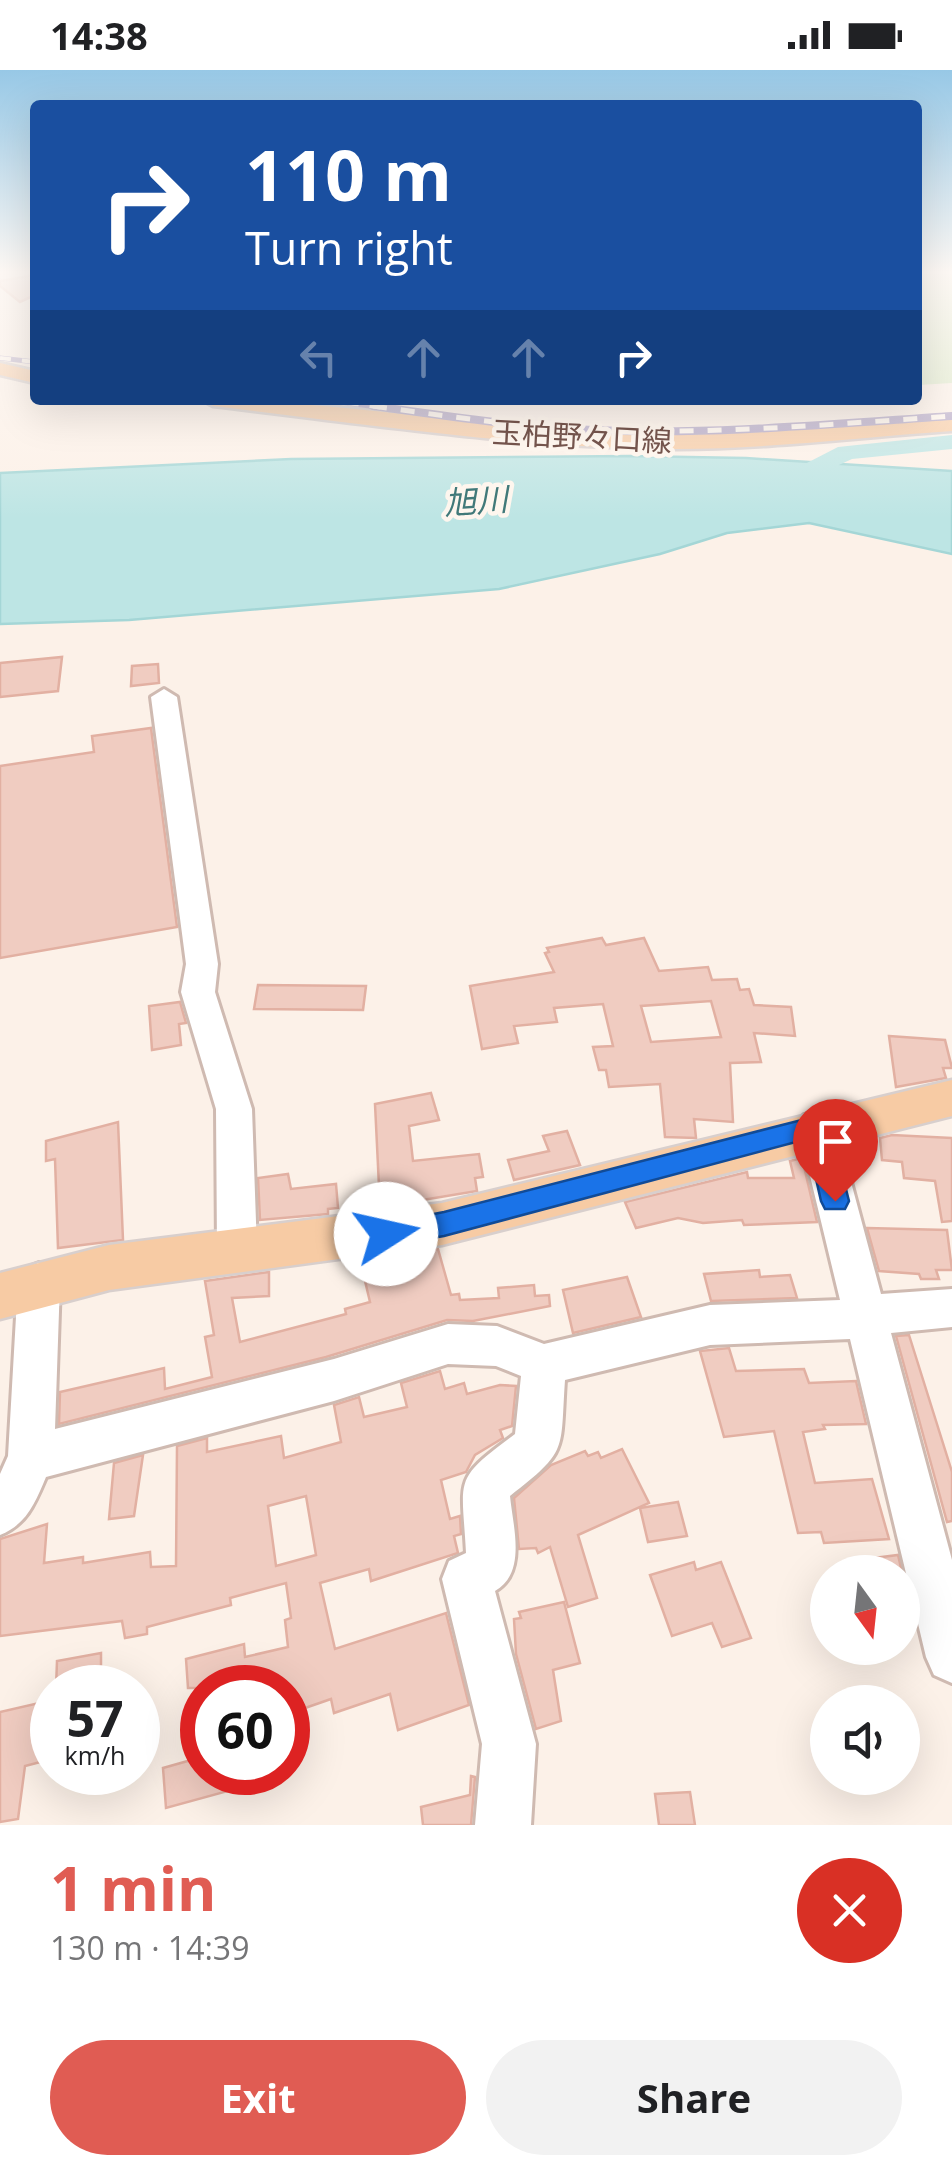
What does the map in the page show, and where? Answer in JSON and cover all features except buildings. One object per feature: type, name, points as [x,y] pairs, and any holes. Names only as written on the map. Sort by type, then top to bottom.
[{"type":"main road","points":[[0,370],[30,376]]},
{"type":"main road","name":"玉柏野々口線","points":[[254,405],[458,430],[642,441],[709,441],[952,424]]},
{"type":"main road","points":[[19,1289],[139,1259],[358,1239],[444,1224],[817,1126],[952,1098]]},
{"type":"street","points":[[164,697],[202,964],[198,992],[234,1110],[237,1250]]},
{"type":"street","points":[[817,1126],[862,1317],[952,1657]]},
{"type":"street","points":[[0,1511],[16,1492],[31,1458],[19,1289]]},
{"type":"street","points":[[31,1458],[334,1380],[448,1344],[497,1346],[544,1364],[710,1325],[930,1314],[952,1308]]},
{"type":"street","points":[[503,1825],[509,1744],[468,1578],[491,1566],[486,1485],[538,1446],[544,1364]]},
{"type":"green space","points":[[922,356],[952,356],[952,383],[922,385]]},
{"type":"water","name":"旭川","points":[[746,458],[952,471],[952,554],[809,523],[727,533],[660,554],[499,589],[129,620],[0,624],[0,473],[291,459]]},
{"type":"waterway","points":[[771,488],[847,452],[952,442]]},
{"type":"railway","points":[[0,358],[30,361]]},
{"type":"railway","points":[[362,405],[391,409]]},
{"type":"railway","points":[[373,406],[483,421],[638,431],[773,428],[952,416]]},
{"type":"route","points":[[386,1234],[444,1224],[817,1126],[835,1201]]}]
